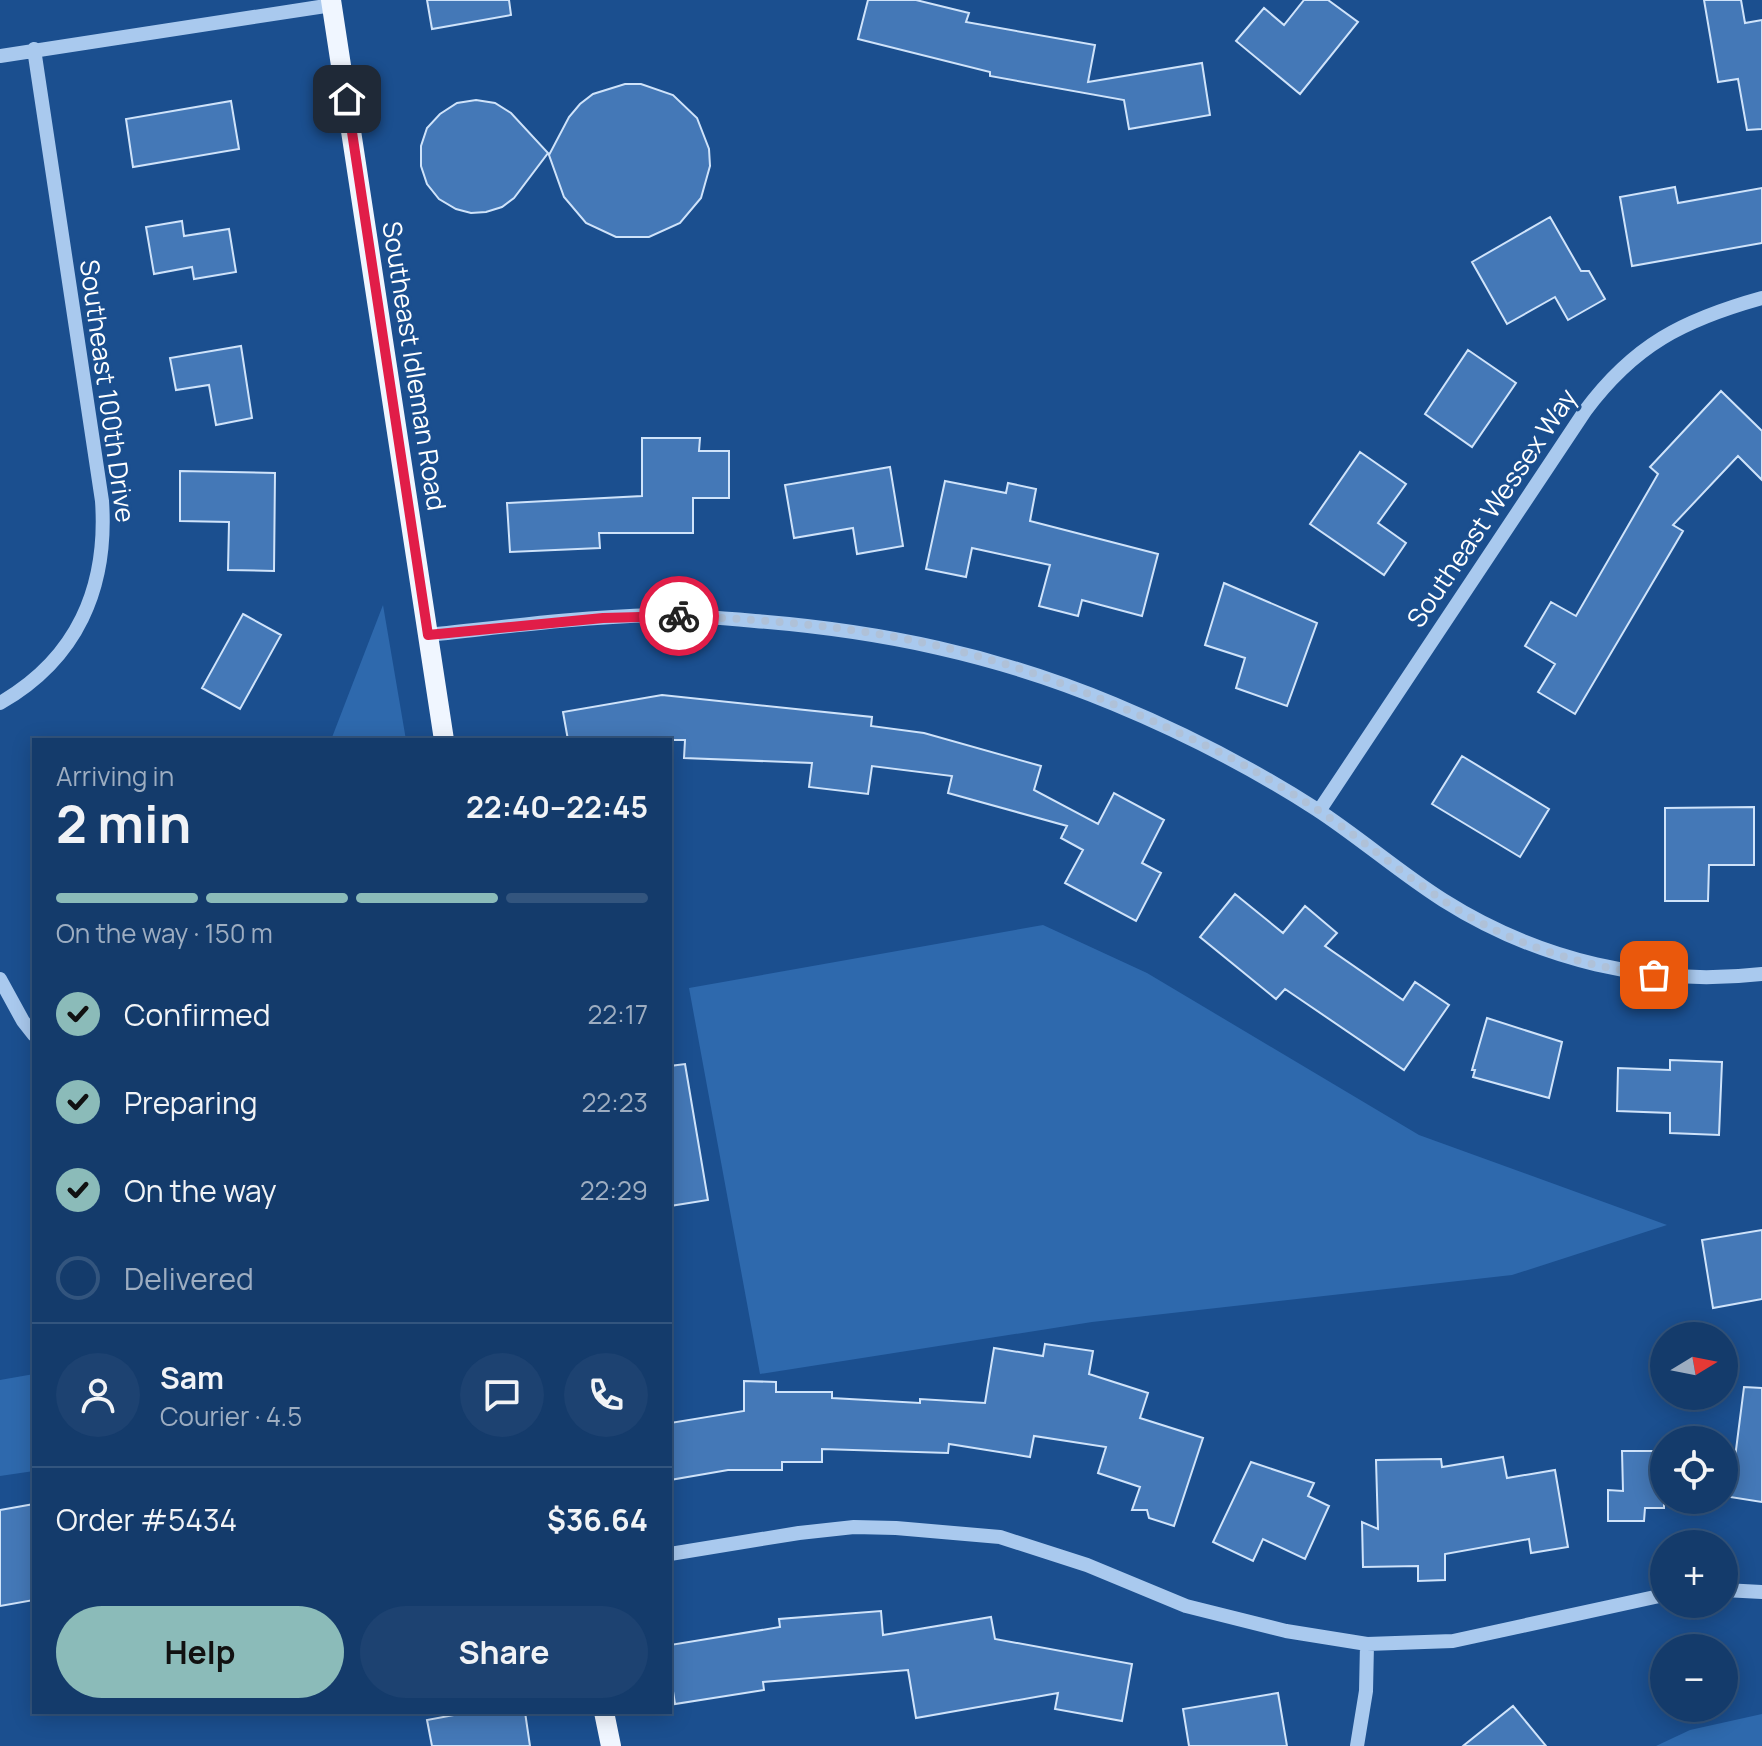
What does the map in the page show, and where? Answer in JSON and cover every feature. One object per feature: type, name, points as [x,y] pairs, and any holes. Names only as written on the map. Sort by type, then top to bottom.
[{"type":"main road","name":"Southeast Idleman Road","points":[[332,2],[444,738]]},
{"type":"main road","points":[[604,1714],[611,1746]]},
{"type":"street","points":[[0,56],[332,2]]},
{"type":"street","name":"Southeast 100th Drive","points":[[0,703],[42,673],[65,648],[94,590],[102,560],[104,528],[34,49]]},
{"type":"street","name":"Southeast Wessex Way","points":[[1319,811],[1608,380],[1639,352],[1667,335],[1734,306],[1762,298]]},
{"type":"street","points":[[428,635],[658,615],[774,622],[926,644],[1028,671],[1114,704],[1253,770],[1319,811],[1443,900],[1527,945],[1577,961],[1629,972],[1680,978],[1762,974]]},
{"type":"street","points":[[0,979],[32,1032]]},
{"type":"street","points":[[672,1554],[854,1527],[1000,1537],[1087,1565],[1186,1606],[1286,1631],[1367,1644],[1453,1641],[1650,1598]]},
{"type":"street","points":[[1738,1591],[1762,1592]]},
{"type":"street","points":[[1357,1746],[1366,1691],[1367,1644]]},
{"type":"shaded area","points":[[383,605],[406,738],[332,738]]},
{"type":"shaded area","points":[[1043,925],[1147,973],[1419,1135],[1667,1225],[1512,1275],[1092,1322],[760,1374],[689,988]]},
{"type":"shaded area","points":[[32,1374],[32,1471],[0,1476],[0,1380]]},
{"type":"shaded area","points":[[1762,1714],[1762,1746],[1656,1746],[1690,1730],[1738,1722],[1738,1719]]},
{"type":"building","points":[[427,0],[509,0],[511,15],[432,29]]},
{"type":"building","points":[[868,0],[916,0],[969,13],[966,22],[1095,45],[1088,82],[1202,63],[1210,115],[1129,129],[1124,100],[990,76],[990,72],[858,39]]},
{"type":"building","points":[[1304,0],[1328,0],[1358,22],[1300,94],[1236,41],[1264,8],[1284,25]]},
{"type":"building","points":[[1704,0],[1741,0],[1745,23],[1762,20],[1762,129],[1747,130],[1738,79],[1718,82]]},
{"type":"building","points":[[625,84],[641,84],[673,95],[697,118],[709,149],[710,166],[701,198],[680,223],[649,237],[616,237],[586,223],[564,197],[549,155],[569,117],[580,104],[593,94]]},
{"type":"building","points":[[476,100],[495,103],[511,113],[548,153],[514,198],[502,207],[471,213],[439,199],[427,184],[421,166],[421,146],[427,128],[440,114],[457,103]]},
{"type":"building","points":[[231,101],[239,149],[133,167],[126,119]]},
{"type":"building","points":[[1675,187],[1678,203],[1762,188],[1762,243],[1632,266],[1620,197]]},
{"type":"building","points":[[1550,217],[1581,271],[1589,271],[1605,299],[1568,320],[1555,297],[1507,324],[1472,262]]},
{"type":"building","points":[[182,221],[184,236],[229,229],[236,272],[194,279],[192,267],[154,274],[146,227]]},
{"type":"building","points":[[241,346],[252,418],[216,425],[209,385],[176,390],[170,358]]},
{"type":"building","points":[[1468,350],[1516,383],[1472,447],[1425,414]]},
{"type":"building","points":[[1721,391],[1762,431],[1762,480],[1738,456],[1673,525],[1683,531],[1575,714],[1538,692],[1555,664],[1525,646],[1551,602],[1576,616],[1658,474],[1650,467]]},
{"type":"building","points":[[642,438],[700,438],[699,451],[729,451],[729,498],[693,498],[693,533],[599,533],[600,548],[510,552],[507,503],[642,496]]},
{"type":"building","points":[[1360,452],[1406,484],[1378,523],[1406,543],[1384,575],[1310,524]]},
{"type":"building","points":[[890,467],[903,546],[857,554],[853,528],[794,538],[785,485]]},
{"type":"building","points":[[180,471],[275,473],[274,571],[228,570],[229,522],[180,521]]},
{"type":"building","points":[[945,481],[1006,493],[1008,483],[1036,489],[1030,521],[1158,554],[1142,616],[1082,600],[1078,616],[1039,606],[1050,565],[972,548],[966,577],[926,569]]},
{"type":"building","points":[[1224,583],[1317,623],[1287,706],[1236,688],[1245,658],[1205,645]]},
{"type":"building","points":[[243,614],[281,635],[240,709],[202,688]]},
{"type":"building","points":[[662,695],[872,717],[871,726],[924,733],[1041,766],[1034,790],[1098,824],[1114,793],[1164,820],[1142,863],[1161,873],[1136,921],[1065,883],[1083,850],[1061,838],[1067,826],[948,793],[952,776],[872,766],[868,794],[809,787],[812,763],[684,758],[685,740],[672,738],[568,738],[563,712]]},
{"type":"building","points":[[1462,756],[1549,809],[1520,857],[1432,804]]},
{"type":"building","points":[[1754,807],[1754,865],[1709,865],[1708,901],[1665,901],[1665,808]]},
{"type":"building","points":[[1235,894],[1283,933],[1305,906],[1337,933],[1325,946],[1403,1000],[1415,982],[1449,1005],[1404,1070],[1285,989],[1276,999],[1200,937]]},
{"type":"building","points":[[1487,1018],[1562,1042],[1549,1098],[1473,1077],[1475,1070],[1472,1070]]},
{"type":"building","points":[[1670,1060],[1722,1062],[1719,1135],[1670,1133],[1670,1113],[1617,1111],[1618,1068],[1670,1070]]},
{"type":"building","points":[[685,1064],[708,1200],[672,1206],[672,1066]]},
{"type":"building","points":[[1762,1230],[1762,1299],[1713,1308],[1702,1240]]},
{"type":"building","points":[[1045,1344],[1093,1351],[1089,1374],[1148,1393],[1140,1418],[1203,1438],[1174,1526],[1149,1518],[1147,1510],[1132,1510],[1140,1487],[1098,1473],[1106,1447],[1034,1436],[1030,1457],[949,1444],[948,1453],[822,1449],[822,1462],[782,1462],[782,1470],[728,1470],[672,1480],[672,1423],[744,1411],[744,1381],[776,1382],[776,1392],[832,1392],[832,1398],[985,1403],[994,1348],[1043,1356]]},
{"type":"building","points":[[1744,1387],[1762,1388],[1762,1502],[1738,1498],[1738,1434]]},
{"type":"building","points":[[1622,1451],[1650,1451],[1650,1508],[1645,1508],[1644,1521],[1608,1521],[1608,1490],[1623,1491]]},
{"type":"building","points":[[1503,1457],[1507,1478],[1555,1470],[1568,1547],[1531,1553],[1529,1539],[1445,1554],[1445,1580],[1418,1581],[1418,1566],[1363,1567],[1362,1522],[1378,1529],[1376,1460],[1441,1459],[1442,1467]]},
{"type":"building","points":[[1251,1462],[1314,1483],[1308,1496],[1329,1506],[1305,1559],[1263,1539],[1253,1561],[1213,1542]]},
{"type":"building","points":[[32,1504],[32,1600],[0,1606],[0,1510]]},
{"type":"building","points":[[881,1611],[883,1635],[991,1617],[995,1639],[1132,1664],[1122,1721],[1055,1709],[1058,1693],[916,1718],[908,1670],[763,1682],[764,1690],[675,1704],[672,1645],[780,1627],[779,1619]]},
{"type":"building","points":[[1278,1693],[1287,1746],[1189,1746],[1183,1709]]},
{"type":"building","points":[[1513,1706],[1546,1746],[1463,1746]]},
{"type":"building","points":[[459,1714],[525,1714],[530,1746],[432,1746],[427,1720]]},
{"type":"way so far","points":[[679,616],[774,622],[872,634],[982,657],[1028,671],[1114,704],[1253,770],[1319,811],[1381,858],[1485,925],[1527,945],[1577,961],[1654,975]]},
{"type":"route","points":[[347,99],[428,635],[603,618],[679,616]]}]
